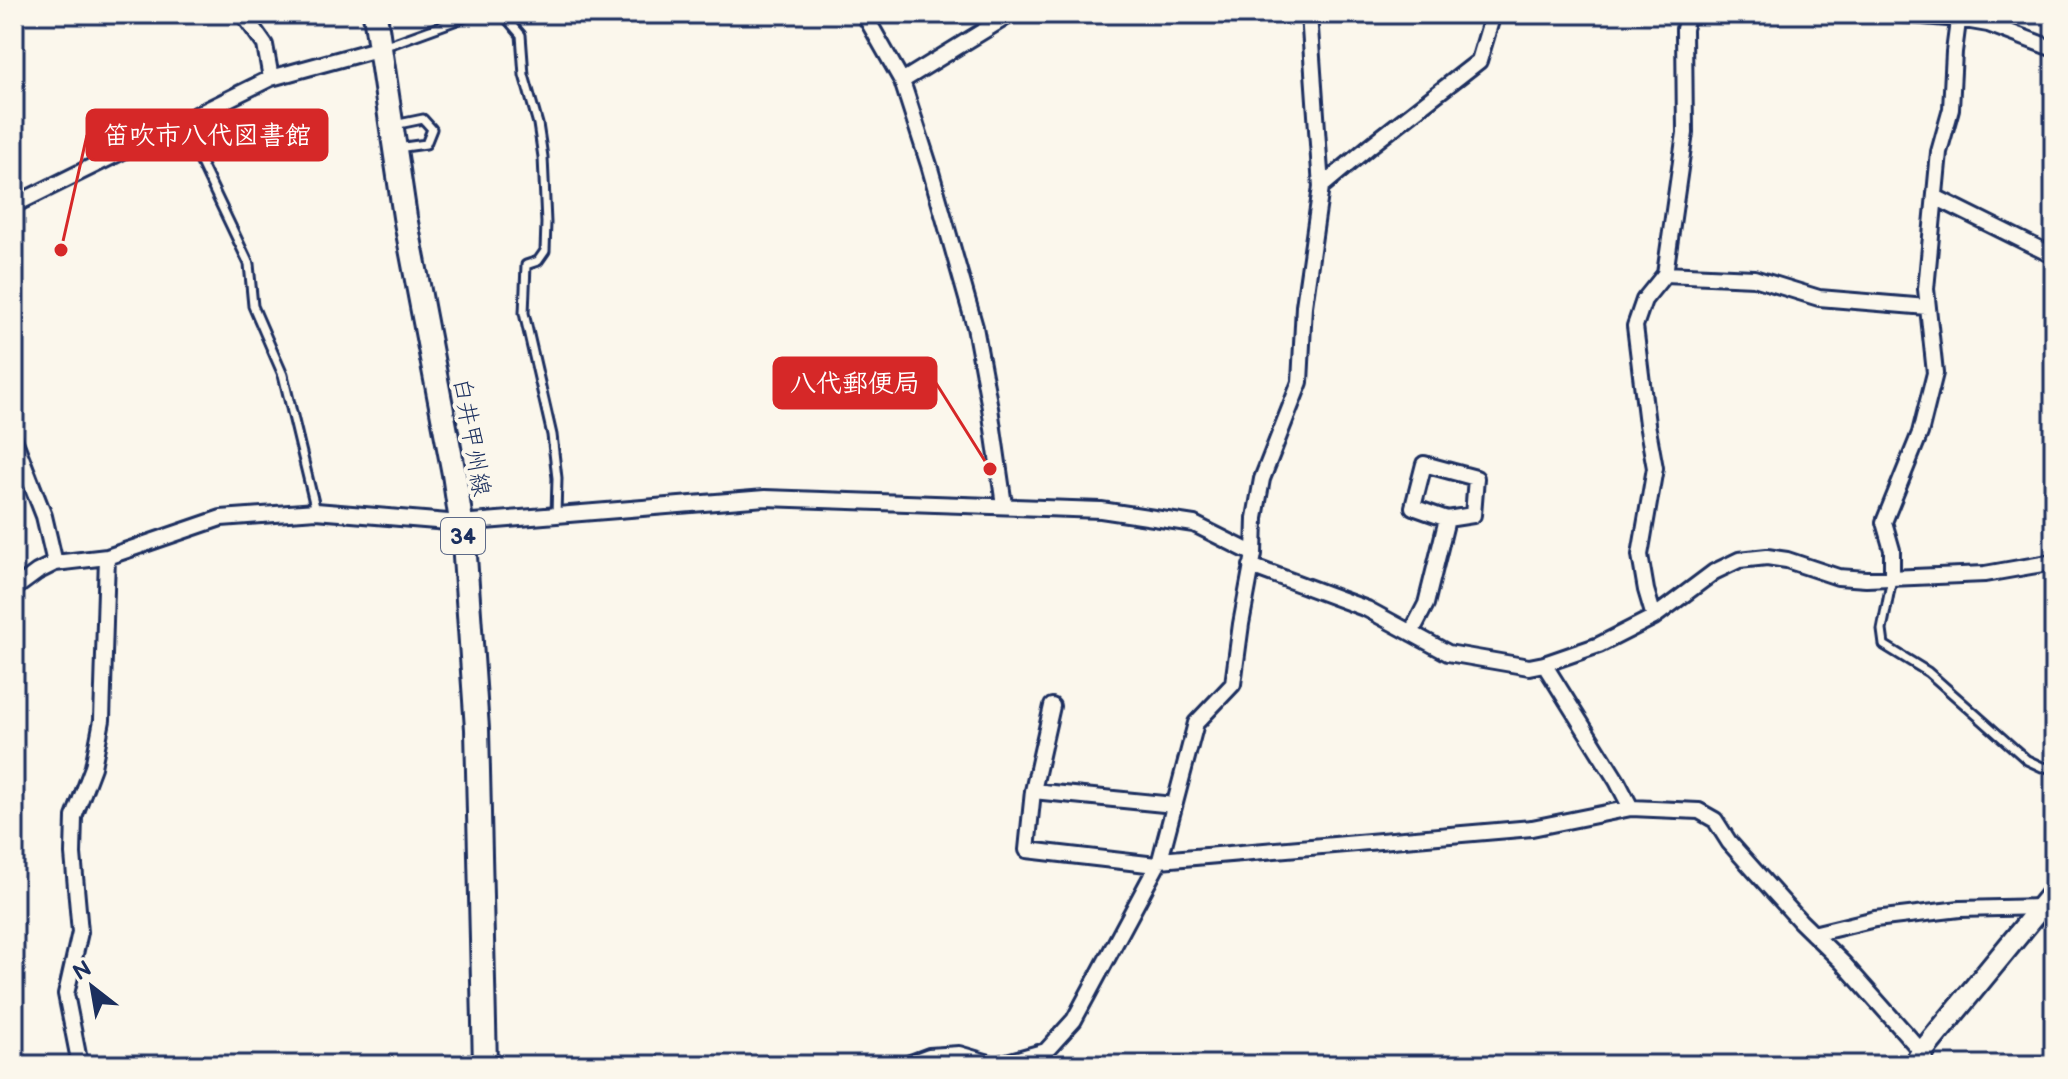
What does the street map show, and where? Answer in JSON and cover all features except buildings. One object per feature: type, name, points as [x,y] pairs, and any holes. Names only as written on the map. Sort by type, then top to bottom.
[{"type":"main road","name":"白井甲州線","points":[[375,14],[405,217],[464,542],[477,729],[485,1065]]},
{"type":"street","points":[[243,14],[265,45],[271,78]]},
{"type":"street","points":[[864,14],[902,81],[929,165],[975,327],[1004,505]]},
{"type":"street","points":[[902,81],[1011,14]]},
{"type":"street","points":[[905,1065],[929,1056],[959,1054],[996,1065],[1046,1051],[1074,1020],[1158,862],[1196,723],[1233,684],[1253,560],[1255,518],[1262,479],[1300,382],[1304,306],[1321,187],[1309,14]]},
{"type":"street","points":[[1321,187],[1479,61],[1493,14]]},
{"type":"street","points":[[1654,617],[1640,555],[1655,468],[1635,326],[1644,300],[1665,274],[1685,133],[1684,29],[1688,14]]},
{"type":"street","points":[[1899,14],[1959,16],[2054,49]]},
{"type":"street","points":[[1892,578],[1892,550],[1884,522],[1920,433],[1935,373],[1926,289],[1939,152],[1951,109],[1959,16]]},
{"type":"street","points":[[14,205],[271,78],[381,48]]},
{"type":"street","points":[[1935,197],[2054,256]]},
{"type":"street","points":[[1665,274],[1754,278],[1819,298],[1927,307]]},
{"type":"street","points":[[14,439],[44,516],[55,563]]},
{"type":"street","points":[[1424,464],[1476,478],[1473,515],[1447,519],[1413,507],[1424,464]]},
{"type":"street","points":[[14,589],[55,563],[107,557],[221,518],[316,511],[460,523],[765,498],[1004,505],[1101,510],[1194,524],[1253,560],[1367,609],[1448,653],[1529,667],[1599,645],[1654,617],[1714,572],[1739,560],[1767,557],[1787,560],[1838,577],[1866,579],[1985,574],[2054,562]]},
{"type":"street","points":[[1411,633],[1426,604],[1447,519]]},
{"type":"street","points":[[80,1065],[66,994],[80,932],[73,854],[74,817],[93,767],[102,720],[107,557]]},
{"type":"street","points":[[1544,664],[1631,808]]},
{"type":"street","points":[[1052,706],[1033,791],[1027,850],[1158,862],[1532,828],[1631,808],[1699,811],[1715,820],[1729,842],[1843,963],[1921,1061],[2050,903]]},
{"type":"street","points":[[1033,791],[1174,805]]},
{"type":"street","points":[[1813,934],[1875,919],[2050,903]]},
{"type":"lane","points":[[381,48],[474,14]]},
{"type":"lane","points":[[503,14],[521,35],[524,75],[538,124],[543,157],[545,251],[538,261],[526,265],[524,313],[552,435],[557,478],[556,515]]},
{"type":"lane","points":[[392,126],[423,119],[432,129],[426,144],[396,149]]},
{"type":"lane","points":[[181,121],[249,264],[253,306],[283,375],[316,511]]},
{"type":"lane","points":[[1892,578],[1882,630],[1884,645],[1928,672],[2027,760],[2042,767],[2054,768]]},
{"type":"place","name":"笛吹市八代図書館","points":[[61,250]]},
{"type":"place","name":"八代郵便局","points":[[990,469]]}]
